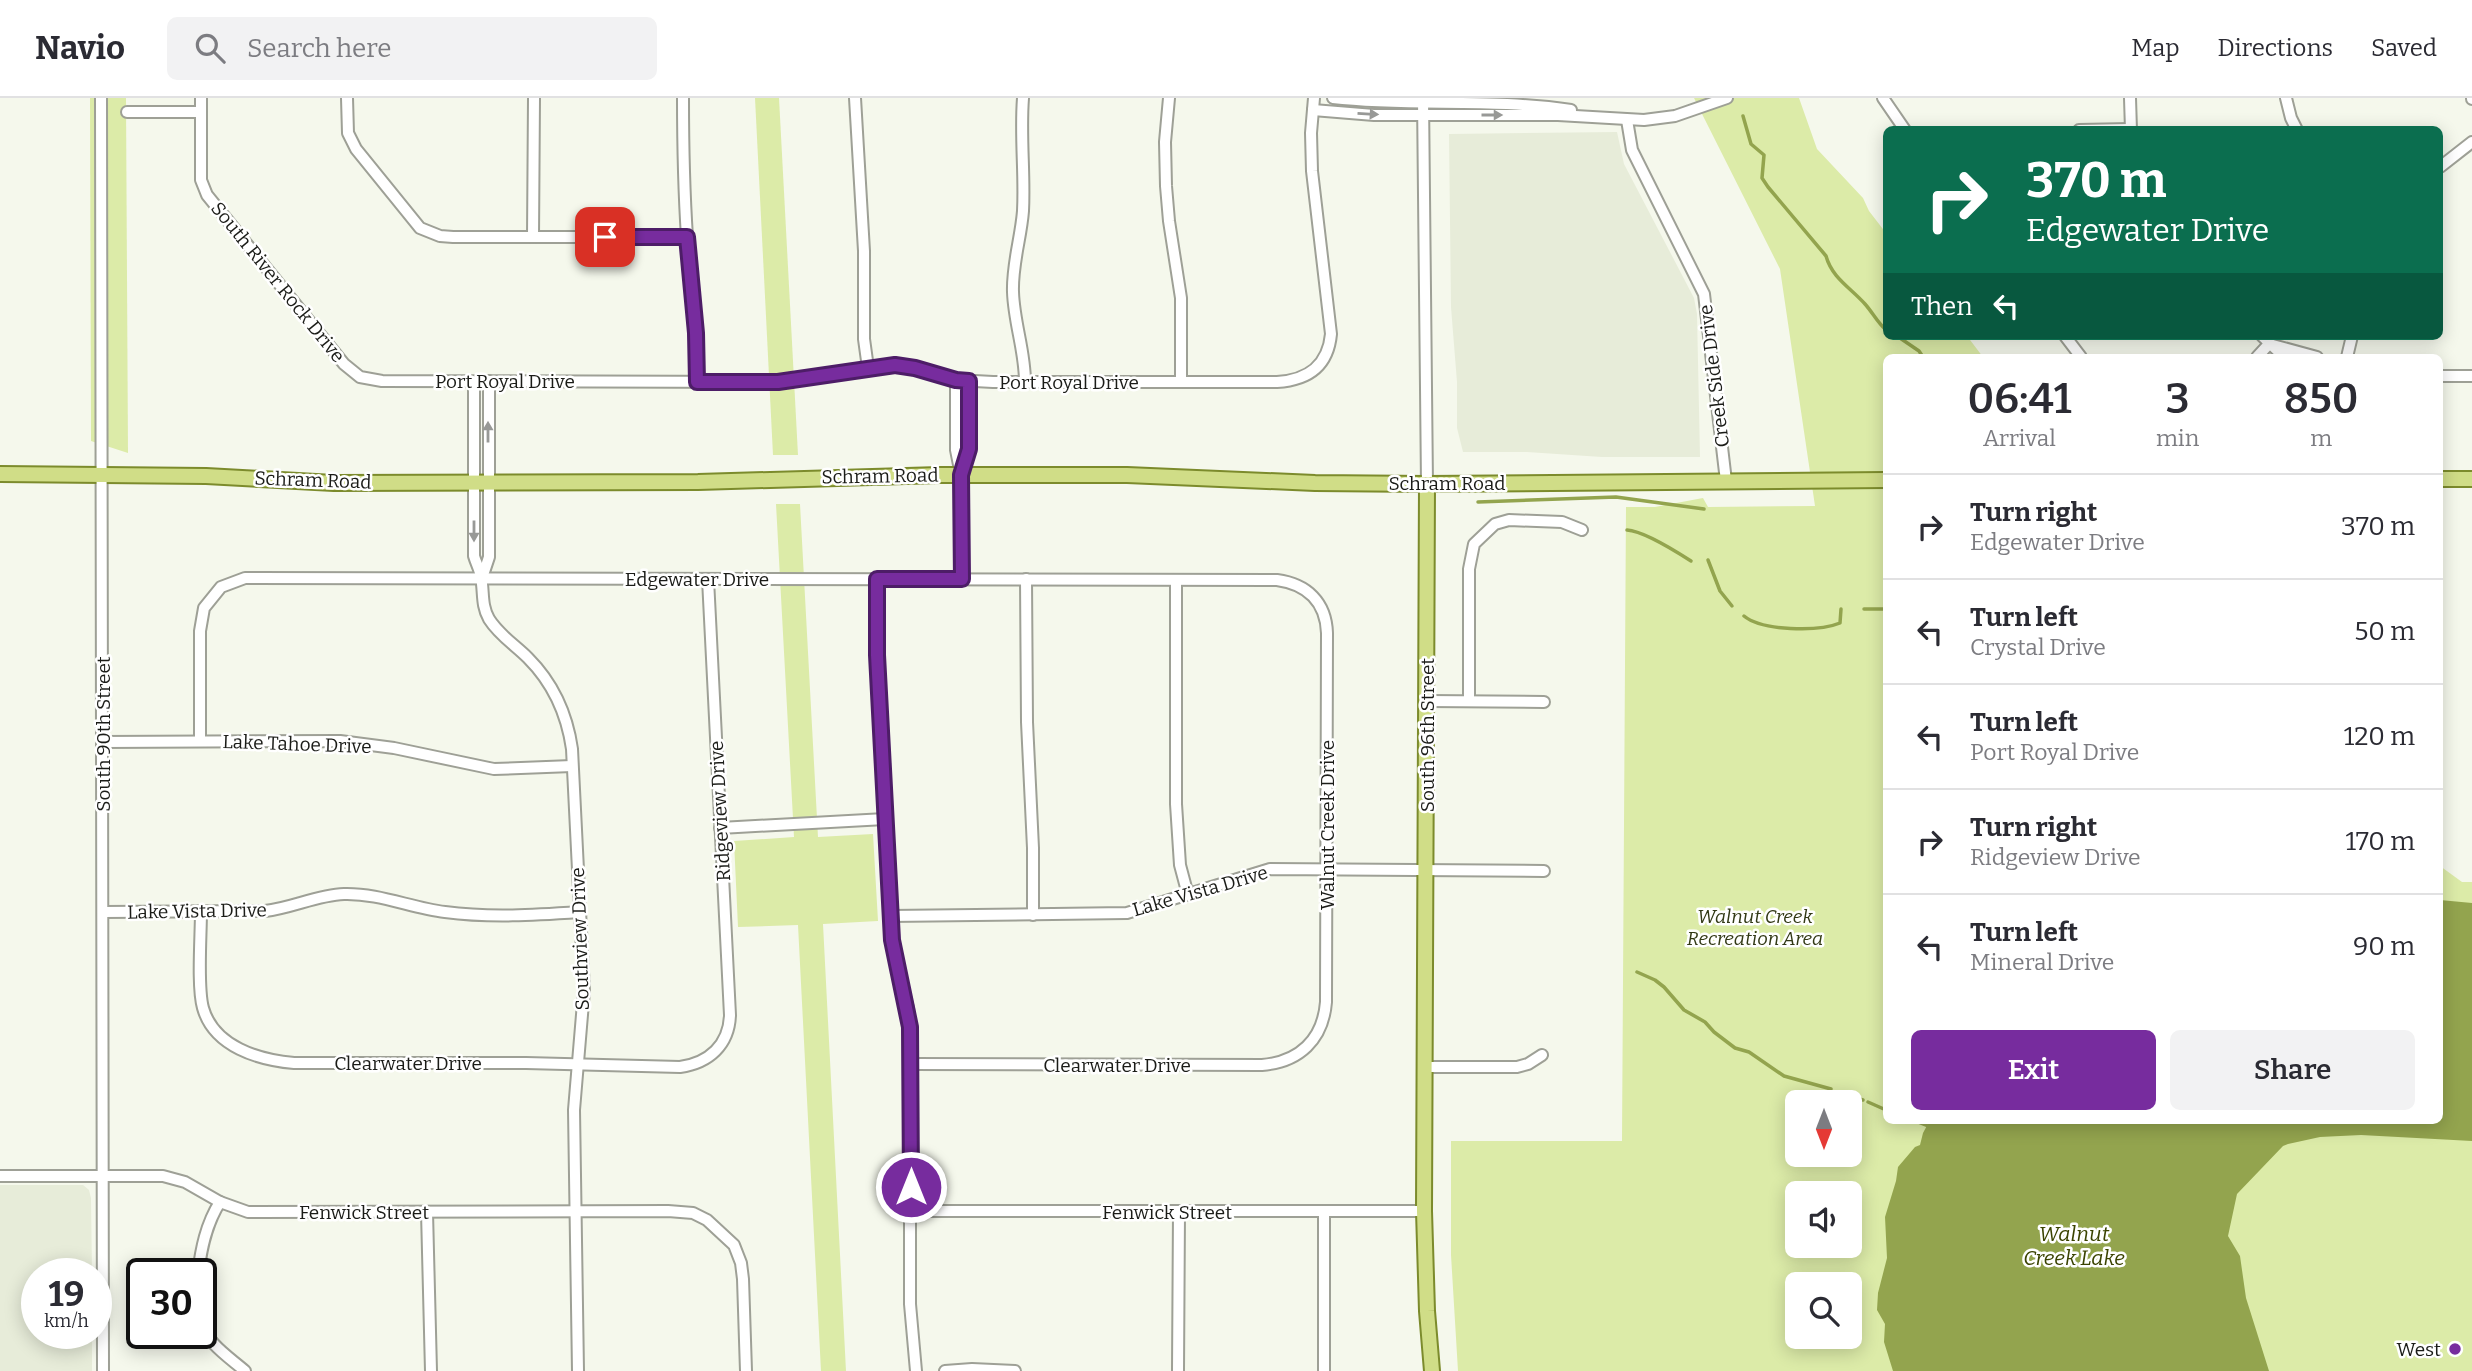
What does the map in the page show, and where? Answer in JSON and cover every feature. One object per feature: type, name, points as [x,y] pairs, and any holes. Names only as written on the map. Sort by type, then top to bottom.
[{"type":"main road","name":"Schram Road","points":[[0,474],[206,476],[334,483],[698,482],[872,475],[1127,475],[1315,483],[1427,484],[1883,480]]},
{"type":"main road","points":[[2443,480],[2472,480]]},
{"type":"main road","name":"South 96th Street","points":[[1427,484],[1424,1211],[1432,1371]]},
{"type":"street","name":"South 90th Street","points":[[101,98],[103,1371]]},
{"type":"street","name":"South River Rock Drive","points":[[201,98],[201,180],[207,195],[344,364],[360,377]]},
{"type":"street","points":[[347,98],[348,133],[356,149],[414,221],[429,233],[453,237],[687,237]]},
{"type":"street","points":[[533,237],[534,98]]},
{"type":"street","points":[[683,98],[687,237],[696,333],[697,382]]},
{"type":"street","points":[[855,98],[864,251],[864,339],[868,368]]},
{"type":"street","points":[[1023,98],[1023,211],[1013,269],[1013,292],[1026,382]]},
{"type":"street","points":[[1168,98],[1166,186],[1181,298],[1181,382]]},
{"type":"street","points":[[1314,98],[1313,110],[1628,120],[1675,116],[1727,98]]},
{"type":"street","points":[[1333,98],[1523,100],[1606,118]]},
{"type":"street","points":[[1883,98],[1902,126]]},
{"type":"street","points":[[2130,98],[2131,126]]},
{"type":"street","points":[[2286,98],[2295,126]]},
{"type":"street","name":"South 96th Street","points":[[1423,99],[1427,484]]},
{"type":"street","points":[[1523,100],[1523,115]]},
{"type":"street","name":"Port Royal Drive","points":[[360,377],[382,381],[778,382],[868,368],[905,366],[969,381],[1181,382],[1300,379],[1316,370],[1325,357],[1331,334],[1312,171],[1313,110]]},
{"type":"street","points":[[127,111],[201,112]]},
{"type":"street","name":"Creek Side Drive","points":[[1628,120],[1632,150],[1704,294],[1726,481]]},
{"type":"street","points":[[2443,165],[2472,142]]},
{"type":"street","points":[[2068,340],[2079,354]]},
{"type":"street","points":[[2266,340],[2281,354]]},
{"type":"street","points":[[2266,340],[2308,354]]},
{"type":"street","points":[[2443,376],[2472,376]]},
{"type":"street","points":[[956,380],[957,450],[961,475],[962,579]]},
{"type":"street","name":"Southview Drive","points":[[481,482],[489,381]]},
{"type":"street","points":[[961,475],[969,449],[969,381]]},
{"type":"street","name":"Southview Drive","points":[[474,382],[489,557],[482,578],[482,602],[490,620],[536,666],[561,706],[568,728],[572,766],[584,991],[574,1110],[578,1371]]},
{"type":"street","points":[[1469,701],[1469,569],[1475,544],[1495,524],[1509,520],[1562,522],[1581,530]]},
{"type":"street","name":"Edgewater Drive","points":[[200,741],[202,618],[209,600],[228,583],[257,578],[1286,581],[1311,593],[1323,610]]},
{"type":"street","name":"Ridgeview Drive","points":[[708,579],[730,1005],[730,1024],[724,1041]]},
{"type":"street","points":[[877,579],[877,655],[890,916],[896,967],[910,1017],[910,1304],[916,1371]]},
{"type":"street","points":[[1026,579],[1026,709],[1033,848],[1033,915]]},
{"type":"street","points":[[1176,580],[1177,804],[1180,858],[1188,895]]},
{"type":"street","name":"Walnut Creek Drive","points":[[1314,1038],[1323,1022],[1326,1002],[1327,632],[1323,610]]},
{"type":"street","points":[[1427,701],[1544,702]]},
{"type":"street","name":"Lake Tahoe Drive","points":[[103,742],[340,741],[394,748],[495,769],[572,766]]},
{"type":"street","points":[[720,828],[885,819]]},
{"type":"street","name":"Lake Vista Drive","points":[[890,916],[1127,914],[1270,869],[1544,871]]},
{"type":"street","name":"Lake Vista Drive","points":[[103,912],[275,910],[318,897],[344,894],[376,897],[446,912],[493,916],[580,912]]},
{"type":"street","name":"Clearwater Drive","points":[[201,911],[202,1006],[209,1022],[223,1038],[250,1054],[294,1063],[692,1065],[710,1056],[724,1041]]},
{"type":"street","name":"Clearwater Drive","points":[[911,1064],[1262,1065],[1293,1058],[1314,1038]]},
{"type":"street","points":[[1425,1066],[1517,1067],[1542,1055]]},
{"type":"street","name":"Fenwick Street","points":[[0,1176],[163,1176],[185,1182],[220,1202],[248,1212],[693,1213],[708,1220],[728,1237],[741,1264],[746,1371]]},
{"type":"street","points":[[200,1258],[209,1220],[220,1202]]},
{"type":"street","name":"Fenwick Street","points":[[911,1211],[1424,1211]]},
{"type":"street","points":[[426,1212],[431,1371]]},
{"type":"street","points":[[1178,1371],[1179,1212]]},
{"type":"street","points":[[1324,1212],[1324,1371]]},
{"type":"street","points":[[217,1347],[241,1370]]},
{"type":"street","points":[[945,1371],[1015,1371]]},
{"type":"shaded area","points":[[1617,132],[1624,164],[1694,298],[1697,314],[1700,457],[1463,452],[1457,428],[1457,382],[1451,307],[1449,134]]},
{"type":"shaded area","points":[[0,1185],[83,1185],[89,1190],[91,1198],[92,1258],[21,1258],[21,1349],[92,1349],[92,1371],[0,1371]]},
{"type":"green space","points":[[90,98],[126,98],[128,453],[91,441]]},
{"type":"green space","points":[[755,98],[779,98],[798,455],[773,455]]},
{"type":"green space","name":"Walnut Creek Recreation Area","points":[[1694,98],[1799,98],[1817,149],[1863,198],[1883,229],[1883,340],[1970,340],[1981,354],[1883,354],[1883,1124],[2443,1124],[2443,868],[2462,882],[2472,882],[2472,1371],[1458,1371],[1451,1255],[1451,1141],[1622,1141],[1626,507],[1655,507],[1703,498],[1708,507],[1815,506],[1780,269]]},
{"type":"green space","points":[[776,504],[800,504],[818,837],[873,834],[878,921],[823,924],[846,1371],[821,1371],[798,925],[738,927],[734,841],[794,837]]},
{"type":"water","name":"Walnut Creek Lake","points":[[2443,900],[2472,903],[2472,1141],[2361,1135],[2320,1137],[2288,1144],[2237,1194],[2228,1236],[2240,1256],[2246,1298],[2269,1371],[1893,1371],[1884,1342],[1885,1324],[1877,1310],[1878,1293],[1887,1258],[1885,1217],[1898,1167],[1915,1147],[1920,1145],[1928,1124],[2443,1124]]},
{"type":"waterway","points":[[1743,116],[1751,144],[1764,155],[1762,178],[1826,256],[1837,277],[1865,304],[1883,327]]},
{"type":"waterway","points":[[1903,340],[1921,354]]},
{"type":"waterway","points":[[1478,502],[1616,497],[1704,509]]},
{"type":"waterway","points":[[1627,530],[1651,538],[1691,561]]},
{"type":"waterway","points":[[1708,560],[1720,591],[1732,606]]},
{"type":"waterway","points":[[1744,616],[1764,625],[1805,629],[1840,623],[1841,609]]},
{"type":"waterway","points":[[1864,609],[1883,609]]},
{"type":"waterway","points":[[1637,972],[1655,980],[1684,1010],[1705,1022],[1735,1048],[1749,1052],[1784,1076],[1831,1089]]},
{"type":"waterway","points":[[1868,1102],[1883,1109]]},
{"type":"waterway","points":[[1923,1124],[1928,1126]]},
{"type":"place","name":"West","points":[[2455,1349]]},
{"type":"route","points":[[605,237],[687,237],[696,333],[697,382],[778,382],[895,365],[969,381],[969,449],[961,475],[962,579],[877,579],[877,655],[892,940],[896,967],[910,1017],[911,1187]]}]
